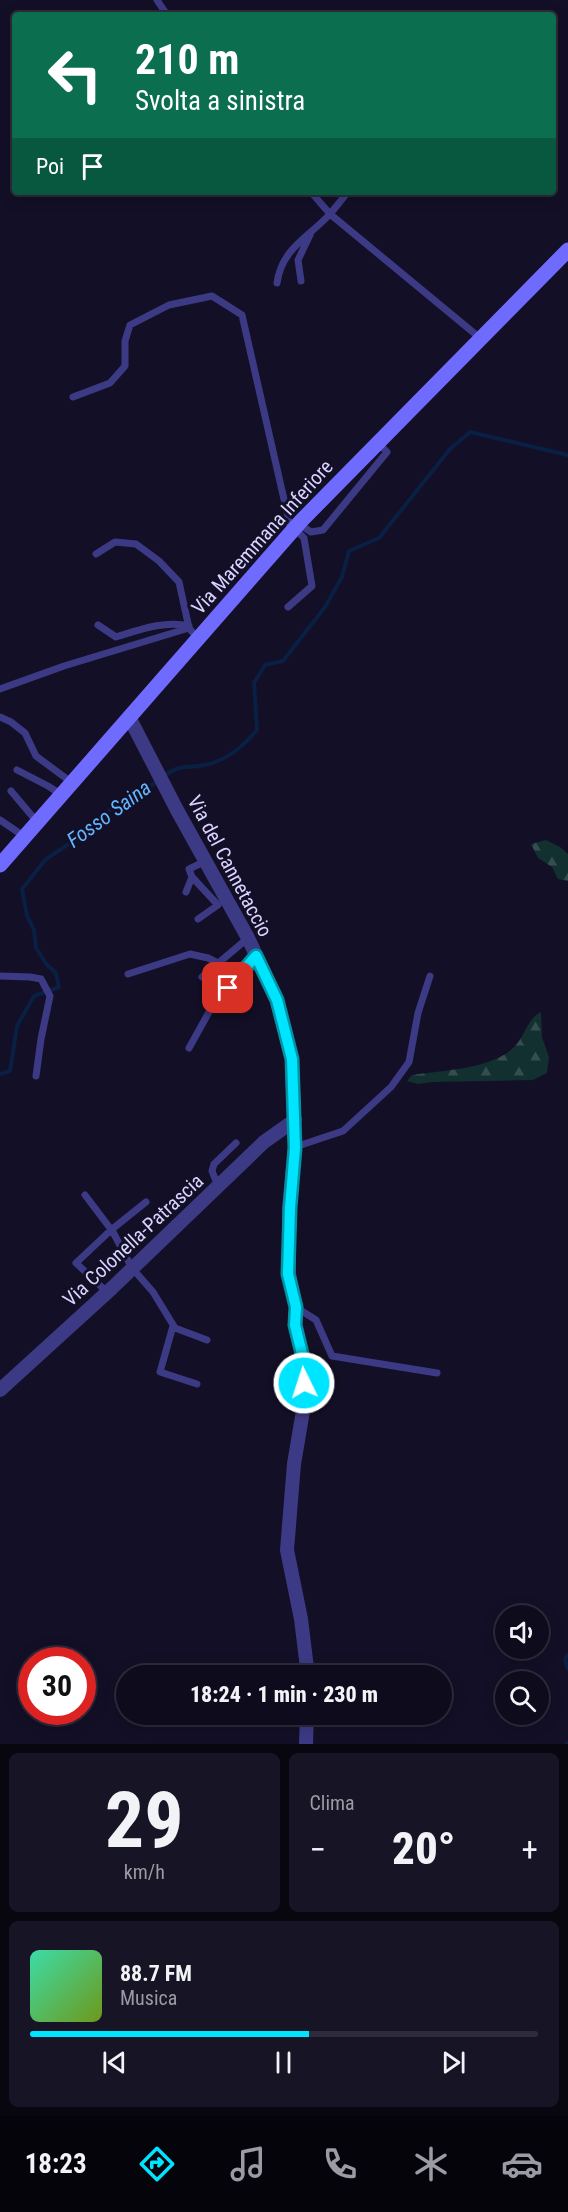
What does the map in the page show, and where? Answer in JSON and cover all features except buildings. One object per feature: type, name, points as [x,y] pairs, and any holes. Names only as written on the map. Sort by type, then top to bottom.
[{"type":"main road","name":"Via Maremmana Inferiore","points":[[0,865],[129,717],[192,631],[568,250]]},
{"type":"street","name":"Via del Cannetaccio","points":[[129,717],[248,938],[277,1000],[292,1059],[295,1148],[288,1274],[296,1307],[295,1325],[304,1362],[304,1405],[294,1464],[287,1550],[301,1619],[307,1665]]},
{"type":"street","name":"Via Colonella-Patrascia","points":[[0,1390],[107,1292],[264,1142],[295,1120]]},
{"type":"street","points":[[306,1744],[307,1725]]},
{"type":"lane","points":[[314,195],[330,214],[480,338]]},
{"type":"lane","points":[[277,283],[279,267],[291,250],[330,214],[346,195]]},
{"type":"lane","points":[[301,281],[298,260],[312,231]]},
{"type":"lane","points":[[73,397],[110,383],[125,366],[125,341],[130,325],[169,305],[212,296],[242,315],[295,528],[304,538],[312,586],[288,607]]},
{"type":"lane","points":[[295,528],[311,532],[323,530],[387,452],[377,442]]},
{"type":"lane","points":[[96,554],[116,542],[136,544],[159,561],[179,582],[192,631]]},
{"type":"lane","points":[[98,625],[116,637],[147,627],[181,624],[192,631]]},
{"type":"lane","points":[[0,689],[64,666],[192,631]]},
{"type":"lane","points":[[0,717],[25,733],[36,756],[72,783]]},
{"type":"lane","points":[[17,770],[62,795]]},
{"type":"lane","points":[[11,791],[38,823]]},
{"type":"lane","points":[[0,820],[25,837]]},
{"type":"lane","points":[[198,919],[218,905],[192,876],[189,869],[206,861]]},
{"type":"lane","points":[[186,892],[192,876]]},
{"type":"lane","points":[[202,977],[248,938]]},
{"type":"lane","points":[[128,974],[189,954],[208,958],[218,963]]},
{"type":"lane","points":[[189,1048],[213,1005],[256,956]]},
{"type":"lane","points":[[0,976],[41,979],[50,996],[36,1076]]},
{"type":"lane","points":[[295,1148],[343,1131],[392,1087],[409,1062],[418,1013],[430,976]]},
{"type":"lane","points":[[219,1186],[212,1171],[214,1164],[236,1143]]},
{"type":"lane","points":[[86,1195],[111,1230],[132,1268],[153,1292],[173,1326],[207,1340]]},
{"type":"lane","points":[[107,1292],[76,1263],[111,1230],[146,1202]]},
{"type":"lane","points":[[296,1307],[316,1320],[332,1356],[437,1373]]},
{"type":"lane","points":[[173,1326],[160,1372],[196,1384]]},
{"type":"green space","points":[[546,840],[568,854],[568,881],[558,879],[552,867],[538,858],[531,844]]},
{"type":"green space","points":[[541,1012],[542,1037],[549,1057],[547,1073],[533,1080],[418,1084],[407,1081],[412,1075],[482,1064],[507,1053],[519,1041],[533,1018]]},
{"type":"waterway","name":"Fosso Saina","points":[[164,776],[180,768],[205,765],[221,760],[240,747],[257,730],[254,683],[265,665],[283,661],[325,607],[342,577],[349,551],[379,538],[450,449],[470,432],[568,455]]},
{"type":"waterway","name":"Fosso Saina","points":[[0,1074],[10,1071],[17,1026],[34,996],[59,987],[56,973],[47,965],[36,948],[34,930],[27,916],[22,889],[46,859],[90,830],[114,806],[130,799],[158,781]]},
{"type":"waterway","name":"Fosso Saina","points":[[568,1655],[565,1659],[568,1669]]},
{"type":"route","points":[[228,988],[256,956],[277,1000],[292,1059],[295,1148],[288,1274],[296,1307],[295,1325],[304,1362],[304,1383]]}]
